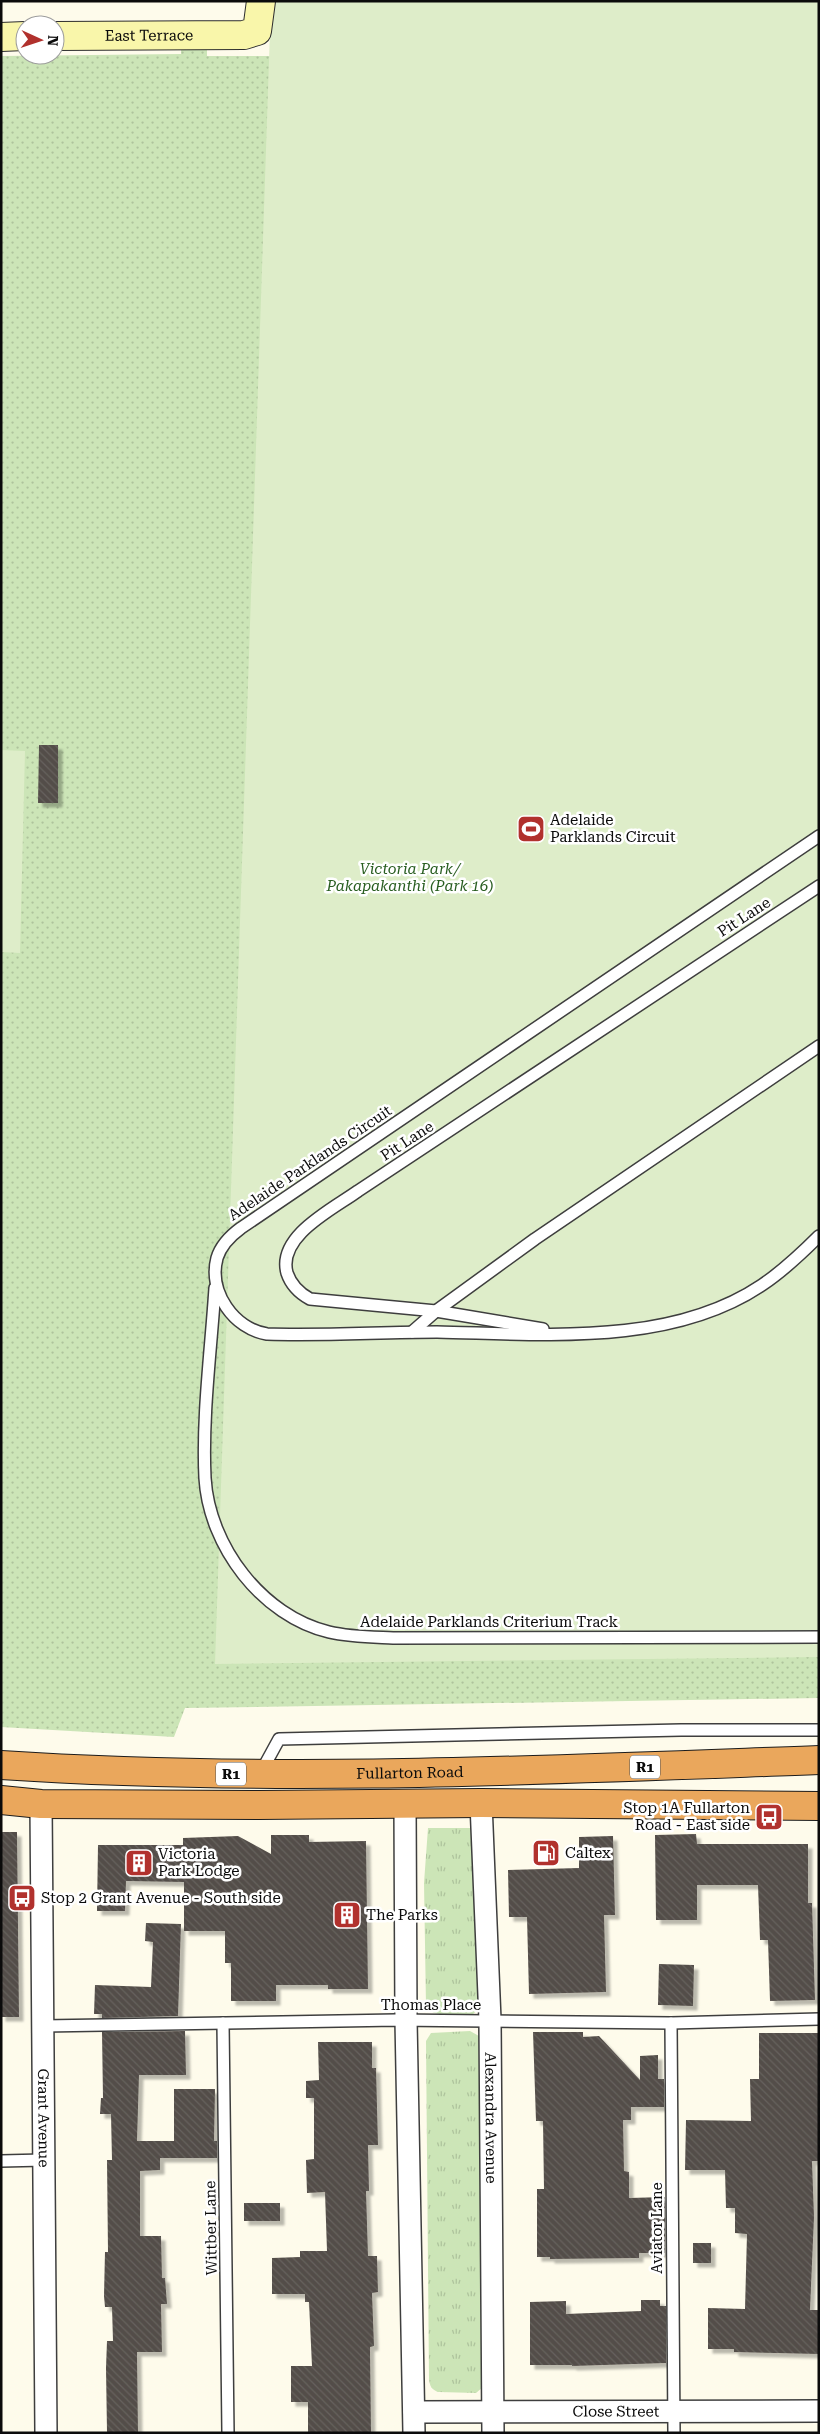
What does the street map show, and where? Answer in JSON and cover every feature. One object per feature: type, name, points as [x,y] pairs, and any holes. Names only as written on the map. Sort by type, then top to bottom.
[{"type":"highway","name":"Fullarton Road","points":[[1,1765],[172,1774],[470,1773],[819,1760]]},
{"type":"highway","points":[[39,1768],[41,1804]]},
{"type":"highway","points":[[470,1773],[481,1803]]},
{"type":"highway","name":"Fullarton Road","points":[[1,1800],[41,1804],[481,1803],[819,1806]]},
{"type":"street","points":[[243,1],[244,35],[257,31],[261,1]]},
{"type":"street","name":"East Terrace","points":[[65,36],[244,35]]},
{"type":"street","points":[[1,37],[15,36]]},
{"type":"street","name":"Alexandra Avenue","points":[[481,1803],[490,2020],[494,2433]]},
{"type":"street","name":"Grant Avenue","points":[[41,1804],[46,2433]]},
{"type":"street","points":[[405,1804],[406,2020],[414,2422]]},
{"type":"street","name":"Close Street","points":[[414,2422],[493,2411],[674,2422],[819,2411]]},
{"type":"lane","name":"Adelaide Parklands Circuit","points":[[819,836],[241,1228],[223,1246],[217,1258],[216,1278],[219,1293],[229,1311],[244,1326],[255,1332],[285,1335],[412,1332],[572,1334],[621,1332],[682,1321],[722,1306],[768,1281],[790,1264],[819,1236]]},
{"type":"lane","name":"Pit Lane","points":[[572,1334],[436,1311],[310,1299],[296,1289],[288,1276],[286,1262],[289,1248],[298,1235],[358,1191],[819,886]]},
{"type":"lane","points":[[412,1332],[436,1311],[535,1239],[819,1046]]},
{"type":"lane","name":"Adelaide Parklands Criterium Track","points":[[216,1278],[205,1480],[214,1518],[224,1545],[238,1570],[262,1595],[298,1620],[327,1632],[354,1636],[393,1638],[819,1637]]},
{"type":"lane","points":[[260,1774],[279,1739],[671,1730],[819,1730]]},
{"type":"lane","name":"Thomas Place","points":[[43,2026],[406,2020],[671,2023],[819,2019]]},
{"type":"lane","name":"Wittber Lane","points":[[223,2023],[228,2433]]},
{"type":"lane","name":"Aviator Lane","points":[[671,2023],[674,2422]]},
{"type":"lane","points":[[1,2161],[44,2160]]},
{"type":"green space","name":"Adelaide Parklands Circuit","points":[[271,1],[819,1],[819,1657],[215,1664]]},
{"type":"green space","name":"Adelaide Parklands Circuit","points":[[819,1],[819,1698],[185,1708],[174,1737],[1,1727],[1,56],[15,56],[15,65],[65,65],[65,55],[181,54],[181,48],[207,47],[207,56],[270,56]]},
{"type":"green space","points":[[1,750],[25,751],[20,953],[1,952]]},
{"type":"green space","points":[[428,1828],[473,1828],[480,2008],[473,2014],[434,2013],[426,2006],[424,1883]]},
{"type":"green space","points":[[470,2031],[479,2036],[481,2042],[483,2387],[476,2393],[439,2392],[431,2387],[429,2379],[426,2041],[431,2033]]},
{"type":"building","points":[[39,745],[58,745],[58,803],[38,803]]},
{"type":"building","points":[[1,1832],[17,1832],[19,2017],[1,2017]]},
{"type":"building","points":[[696,1834],[697,1844],[808,1844],[808,1903],[812,1903],[815,2000],[770,2001],[768,1940],[760,1940],[758,1885],[697,1885],[697,1920],[656,1920],[655,1835]]},
{"type":"building","points":[[271,1835],[309,1835],[309,1842],[366,1841],[368,1989],[328,1989],[328,1985],[276,1985],[276,2001],[231,2001],[231,1963],[225,1963],[225,1931],[184,1931],[184,1882],[126,1881],[125,1911],[97,1911],[98,1845],[183,1845],[183,1838],[238,1836],[271,1854]]},
{"type":"building","points":[[613,1836],[615,1915],[604,1915],[606,1992],[529,1994],[527,1917],[509,1917],[508,1870],[579,1868],[579,1837]]},
{"type":"building","points":[[146,1923],[181,1924],[178,2016],[102,2018],[102,2014],[94,2014],[95,1985],[151,1987],[153,1942],[145,1941]]},
{"type":"building","points":[[659,1964],[694,1965],[693,2006],[658,2005]]},
{"type":"building","points":[[185,2031],[186,2075],[139,2075],[137,2141],[174,2141],[174,2089],[215,2089],[214,2141],[217,2141],[217,2158],[160,2158],[160,2170],[140,2171],[140,2236],[161,2236],[162,2278],[165,2278],[167,2304],[161,2304],[162,2352],[137,2352],[138,2433],[107,2432],[107,2341],[113,2341],[112,2307],[105,2307],[104,2296],[105,2252],[108,2252],[107,2160],[112,2160],[111,2114],[100,2114],[101,2098],[103,2098],[102,2032]]},
{"type":"building","points":[[533,2032],[583,2032],[583,2037],[599,2036],[640,2080],[640,2056],[658,2055],[658,2079],[664,2079],[664,2107],[631,2107],[631,2120],[623,2120],[624,2171],[629,2172],[629,2198],[665,2197],[665,2253],[639,2253],[639,2258],[550,2259],[550,2257],[537,2257],[537,2189],[544,2189],[543,2121],[536,2121]]},
{"type":"building","points":[[759,2033],[819,2033],[819,2161],[812,2161],[814,2217],[810,2310],[819,2310],[819,2354],[734,2352],[734,2349],[708,2349],[708,2308],[745,2309],[747,2234],[735,2233],[735,2208],[726,2208],[725,2170],[685,2170],[686,2120],[751,2121],[750,2079],[759,2079]]},
{"type":"building","points":[[318,2042],[372,2042],[372,2068],[376,2068],[378,2145],[368,2145],[369,2191],[366,2191],[368,2256],[377,2256],[378,2292],[372,2293],[374,2346],[370,2347],[371,2433],[308,2433],[308,2402],[291,2402],[291,2366],[312,2366],[309,2302],[305,2302],[305,2294],[272,2294],[272,2258],[300,2257],[300,2251],[327,2251],[325,2192],[307,2193],[306,2160],[314,2159],[314,2098],[306,2098],[306,2081],[319,2080]]},
{"type":"building","points":[[244,2203],[280,2203],[280,2221],[244,2221]]},
{"type":"building","points":[[693,2243],[711,2243],[711,2263],[693,2263]]},
{"type":"building","points":[[641,2300],[660,2300],[660,2306],[666,2306],[666,2363],[572,2366],[530,2365],[530,2302],[566,2301],[566,2314],[641,2311]]},
{"type":"place","name":"Adelaide Parklands Circuit","points":[[531,829]]},
{"type":"place","name":"Stop 1A Fullarton Road - East side","points":[[769,1817]]},
{"type":"place","name":"Caltex","points":[[546,1853]]},
{"type":"place","name":"Victoria Park Lodge","points":[[139,1863]]},
{"type":"place","name":"Stop 2 Grant Avenue - South side","points":[[22,1898]]},
{"type":"place","name":"The Parks","points":[[347,1915]]},
{"type":"park label","name":"Victoria Park/ Pakapakanthi (Park 16)","points":[[410,878]]}]
